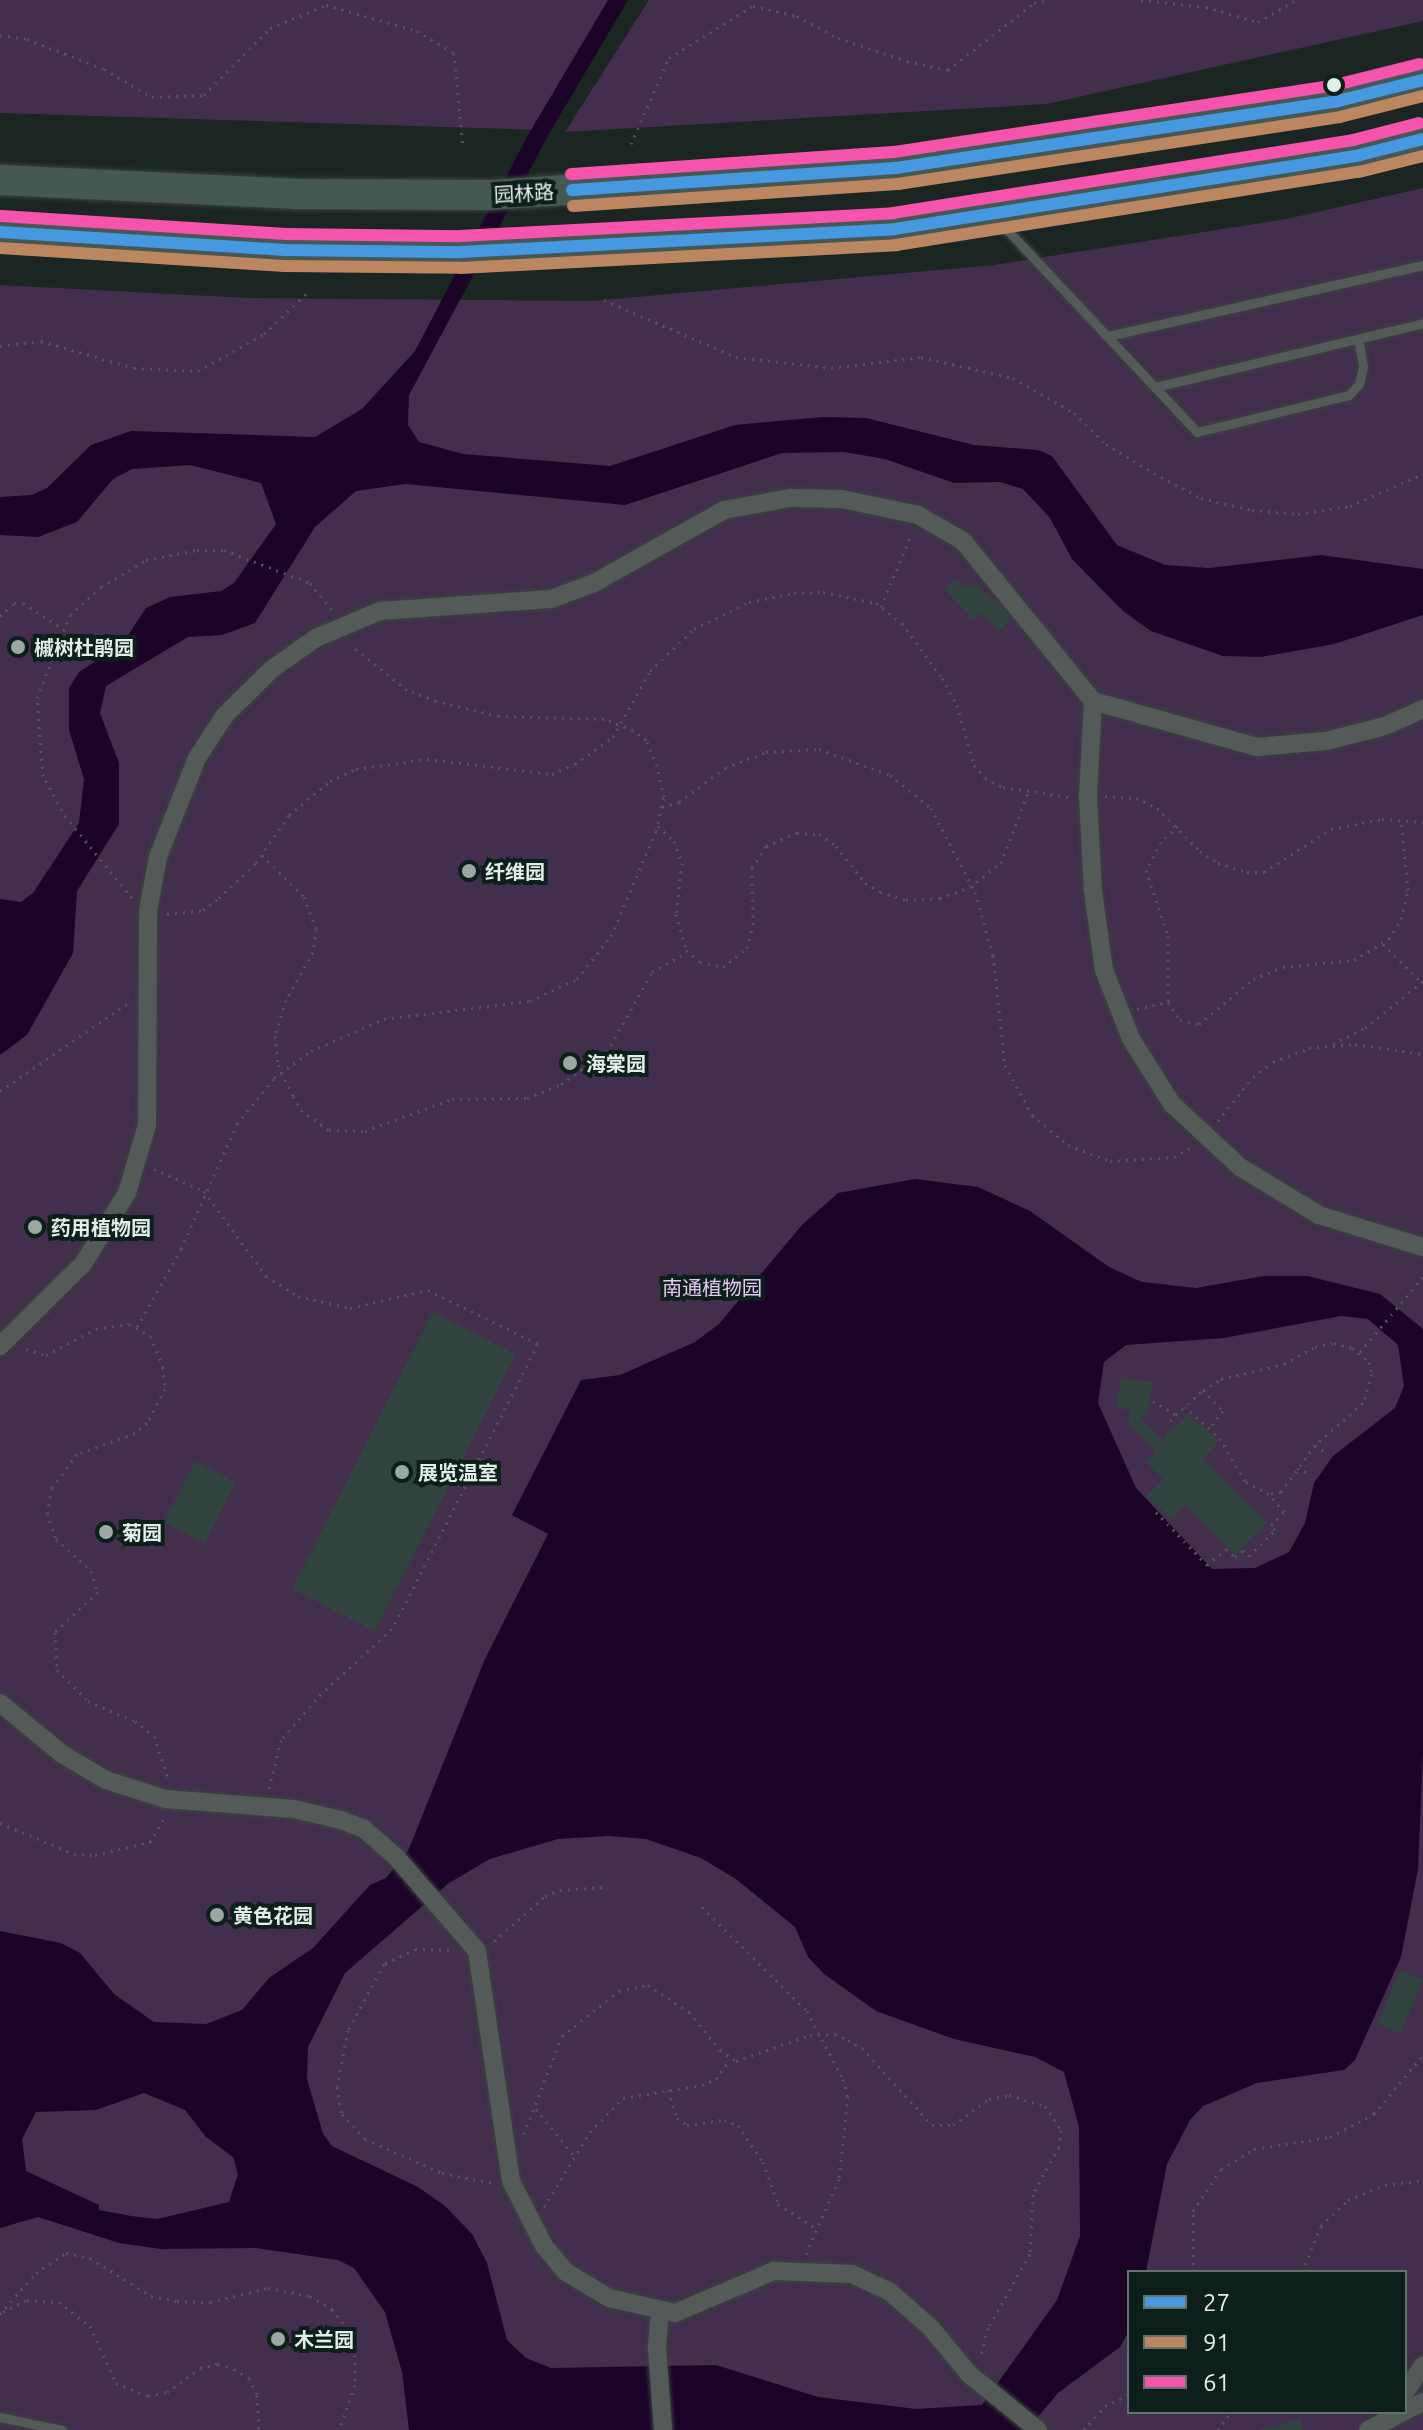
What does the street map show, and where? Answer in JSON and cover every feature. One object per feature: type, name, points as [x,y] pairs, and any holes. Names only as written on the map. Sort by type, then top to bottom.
[{"type":"main road","name":"园林路","points":[[0,180],[294,194],[490,195],[896,168],[1338,101],[1423,80]]},
{"type":"main road","points":[[0,232],[285,250],[461,252],[895,229],[1356,156],[1423,139]]},
{"type":"street","points":[[3,1343],[83,1264],[127,1193],[138,1162],[147,1125],[151,1071],[147,996],[148,911],[171,821],[197,758],[225,715],[272,669],[341,627],[380,611],[551,599],[594,583],[649,549],[746,503],[842,499],[918,515],[963,541],[986,562],[1093,701],[1257,747],[1326,741],[1385,726],[1423,709]]},
{"type":"street","points":[[1093,701],[1088,797],[1093,891],[1104,970],[1118,1014],[1172,1104],[1252,1175],[1319,1215],[1423,1247]]},
{"type":"street","points":[[0,1703],[62,1754],[106,1780],[166,1799],[263,1808],[341,1820],[364,1829],[396,1857],[444,1909],[477,1951],[491,2024],[504,2147],[511,2181],[527,2218],[566,2272],[609,2298],[675,2313],[774,2271],[804,2269],[852,2274],[890,2292],[931,2328],[984,2388],[1038,2430]]},
{"type":"street","points":[[660,2311],[657,2348],[663,2430]]},
{"type":"street","points":[[1407,2389],[1423,2365]]},
{"type":"lane","points":[[990,214],[1197,432],[1349,395],[1359,384],[1363,366],[1358,339]]},
{"type":"lane","points":[[1108,336],[1423,265]]},
{"type":"lane","points":[[1155,387],[1423,323]]},
{"type":"lane","points":[[0,2417],[62,2430]]},
{"type":"path","points":[[631,144],[669,58],[753,6],[797,16],[838,38],[907,61],[948,70],[1034,3],[1048,0]]},
{"type":"path","points":[[1141,0],[1206,7],[1258,22],[1296,0]]},
{"type":"path","points":[[0,35],[27,39],[104,69],[152,97],[204,95],[270,28],[326,5],[417,31],[454,53],[463,149]]},
{"type":"path","points":[[0,346],[41,341],[134,368],[198,371],[264,334],[307,293]]},
{"type":"path","points":[[604,300],[736,357],[831,368],[921,357],[1013,378],[1074,413],[1106,444],[1154,473],[1201,498],[1252,510],[1298,514],[1350,506],[1423,474]]},
{"type":"path","points":[[881,607],[918,515]]},
{"type":"path","points":[[137,1327],[181,1249],[204,1191],[237,1124],[282,1073],[311,1051],[384,1019],[530,1001],[577,979],[611,936],[658,826],[662,807],[657,766],[646,740],[619,725],[572,716],[499,716],[421,696],[376,670],[341,627],[325,598],[292,576],[246,557],[197,550],[146,560],[101,587],[70,615],[37,698],[37,737],[43,776],[74,827],[104,865],[148,911],[177,916],[203,910],[262,855],[289,815],[311,794],[356,769],[427,759],[552,774],[596,750],[619,725],[650,671],[709,619],[749,602],[794,593],[852,596],[881,607],[902,623],[942,678],[957,705],[974,765],[1003,787],[1088,797],[1136,798],[1178,826],[1218,863],[1264,872],[1331,829],[1401,819],[1423,822]]},
{"type":"path","points":[[0,616],[14,603],[23,603],[63,629]]},
{"type":"path","points":[[662,807],[679,802],[733,764],[766,752],[819,749],[845,755],[890,775],[931,808],[972,886],[993,955],[1005,1065],[1018,1094],[1049,1134],[1110,1161],[1135,1162],[1174,1157],[1205,1136],[1253,1077],[1273,1062],[1329,1045],[1365,1028],[1422,982],[1383,944]]},
{"type":"path","points":[[658,826],[674,841],[682,863],[676,914],[687,952],[711,967],[723,967],[742,957],[753,925],[752,868],[766,846],[797,833],[829,838],[865,883],[891,896],[940,898],[972,886],[1001,863],[1028,792]]},
{"type":"path","points":[[1178,826],[1161,842],[1146,870],[1168,936],[1168,1002],[1180,1020],[1199,1024],[1253,979],[1283,967],[1354,960],[1383,944],[1401,919],[1408,890],[1401,819]]},
{"type":"path","points":[[262,855],[304,897],[316,929],[313,952],[279,1019],[275,1036],[282,1073],[301,1110],[329,1130],[345,1132],[402,1121],[452,1099],[527,1098],[597,1061],[620,1034],[646,978],[663,962],[687,952]]},
{"type":"path","points":[[0,1091],[120,1008],[147,996]]},
{"type":"path","points":[[1118,1014],[1168,1002]]},
{"type":"path","points":[[1329,1045],[1423,1054]]},
{"type":"path","points":[[138,1162],[204,1191],[266,1276],[298,1296],[350,1308],[428,1290],[538,1344],[392,1629],[321,1694],[281,1740],[263,1808]]},
{"type":"path","points":[[1360,1352],[1423,1277]]},
{"type":"path","points":[[0,1823],[74,1854],[121,1852],[150,1842],[163,1827],[168,1776],[154,1736],[71,1689],[53,1651],[55,1632],[98,1592],[91,1571],[56,1539],[47,1513],[48,1499],[77,1454],[135,1433],[159,1405],[163,1367],[150,1336],[137,1327],[108,1325],[46,1355],[3,1343]]},
{"type":"path","points":[[1170,1421],[1203,1390],[1231,1374],[1284,1364],[1315,1347],[1334,1343],[1360,1352],[1369,1362],[1371,1388],[1363,1403],[1315,1445],[1281,1492],[1269,1494]]},
{"type":"path","points":[[1203,1390],[1223,1411],[1209,1428]]},
{"type":"path","points":[[1153,1401],[1176,1415]]},
{"type":"path","points":[[1156,1512],[1207,1565],[1226,1549],[1235,1557],[1243,1550],[1249,1556],[1275,1530],[1271,1525],[1284,1512],[1269,1494],[1245,1481],[1209,1428],[1185,1407]]},
{"type":"path","points":[[1315,1445],[1328,1454]]},
{"type":"path","points":[[1297,1468],[1311,1475]]},
{"type":"path","points":[[511,2181],[477,2182],[442,2173],[365,2139],[342,2114],[337,2087],[348,2030],[384,1964],[416,1949],[477,1951],[545,1896],[560,1890],[604,1887]]},
{"type":"path","points":[[702,1907],[807,2011],[848,2096],[839,2179],[804,2269]]},
{"type":"path","points":[[504,2147],[520,2139],[536,2109],[562,2036],[596,2005],[637,1986],[657,1989],[689,2012],[730,2059],[747,2060],[821,2035],[835,2034],[862,2048],[932,2125],[953,2125],[989,2099],[1009,2095],[1045,2106],[1056,2116],[1059,2147],[1033,2194],[1030,2254],[988,2328],[969,2374]]},
{"type":"path","points":[[1193,2270],[1193,2211],[1221,2169],[1254,2149],[1330,2137],[1374,2114],[1423,2055]]},
{"type":"path","points":[[527,2218],[553,2198],[575,2157],[623,2098],[716,2079],[730,2059]]},
{"type":"path","points":[[668,2090],[677,2118],[687,2125],[724,2120],[738,2125],[763,2162],[778,2204],[817,2229]]},
{"type":"path","points":[[536,2109],[575,2157]]},
{"type":"path","points":[[1303,2270],[1321,2226],[1348,2200],[1385,2185],[1423,2180]]},
{"type":"path","points":[[0,2314],[36,2273],[66,2253],[90,2258],[151,2296],[177,2301],[210,2302],[268,2288],[310,2296],[332,2309],[347,2328],[355,2355],[355,2385],[339,2430]]},
{"type":"path","points":[[0,2314],[27,2300],[59,2302],[90,2326],[116,2383],[148,2396],[167,2392],[200,2368],[218,2364],[234,2369],[249,2378],[257,2395],[259,2430]]},
{"type":"path","points":[[1084,2430],[1105,2406],[1127,2396]]},
{"type":"green space","points":[[0,0],[622,0],[538,130],[0,113]]},
{"type":"green space","points":[[649,0],[1423,0],[1423,21],[1047,104],[565,132]]},
{"type":"green space","name":"南通植物园","points":[[1423,188],[1423,2430],[0,2430],[0,285],[248,298],[591,301],[994,265],[1286,219]]},
{"type":"shaded area","points":[[608,0],[628,0],[550,132],[409,395],[408,425],[419,442],[463,454],[610,466],[735,425],[823,417],[866,418],[974,445],[1038,450],[1052,456],[1117,545],[1165,565],[1209,568],[1321,555],[1423,569],[1423,615],[1334,644],[1261,657],[1223,656],[1151,631],[1123,611],[1072,559],[1050,518],[1023,489],[1000,482],[954,483],[885,459],[844,452],[782,453],[625,505],[405,484],[356,491],[315,527],[255,623],[222,635],[188,637],[106,686],[100,713],[119,763],[119,824],[77,891],[73,953],[27,1035],[0,1055],[0,899],[21,902],[33,893],[79,823],[84,779],[69,730],[69,688],[79,672],[123,643],[146,608],[170,597],[221,591],[234,583],[276,524],[261,483],[190,465],[132,469],[113,479],[77,522],[38,537],[0,535],[0,497],[32,495],[47,488],[91,445],[131,431],[315,437],[362,409],[415,351],[528,135]]},
{"type":"shaded area","points":[[915,1179],[978,1187],[1030,1211],[1109,1267],[1142,1282],[1196,1288],[1264,1276],[1307,1276],[1380,1294],[1423,1329],[1423,1753],[1418,1869],[1401,1957],[1355,2060],[1344,2070],[1257,2083],[1203,2106],[1190,2120],[1167,2164],[1146,2270],[1127,2270],[1127,2335],[1120,2347],[1058,2393],[1027,2430],[409,2430],[402,2372],[385,2312],[354,2268],[338,2260],[256,2248],[161,2249],[119,2243],[38,2217],[0,2228],[0,1931],[61,1943],[80,1953],[114,1994],[154,2022],[206,2024],[242,2010],[269,1978],[313,1948],[370,1885],[386,1878],[409,1849],[485,1659],[548,1534],[512,1515],[581,1380],[620,1375],[695,1342],[719,1324],[802,1225],[838,1193]],"holes":[[[1341,1316],[1368,1319],[1398,1345],[1404,1386],[1395,1408],[1333,1456],[1314,1483],[1305,1523],[1289,1552],[1255,1568],[1212,1569],[1136,1488],[1098,1403],[1104,1362],[1126,1345],[1224,1338]],[[609,1836],[646,1839],[701,1858],[736,1879],[795,1927],[808,1957],[824,1974],[876,2011],[954,2039],[1035,2057],[1064,2072],[1079,2127],[1080,2236],[1057,2300],[982,2405],[916,2409],[818,2397],[716,2365],[551,2368],[526,2358],[507,2340],[487,2263],[472,2234],[445,2206],[418,2187],[332,2146],[323,2134],[307,2079],[308,2047],[345,1973],[449,1883],[490,1859],[558,1839]],[[144,2093],[185,2110],[206,2137],[233,2157],[238,2174],[229,2202],[157,2219],[131,2216],[99,2210],[99,2205],[26,2171],[22,2139],[36,2112],[96,2110]]]},
{"type":"building","points":[[955,579],[964,587],[977,584],[1012,617],[999,631],[981,613],[973,620],[945,589]]},
{"type":"building","points":[[433,1312],[516,1354],[375,1631],[292,1589]]},
{"type":"building","points":[[1121,1378],[1153,1383],[1147,1414],[1140,1418],[1165,1443],[1164,1436],[1189,1414],[1219,1442],[1203,1459],[1268,1523],[1235,1555],[1185,1505],[1171,1519],[1147,1496],[1163,1479],[1146,1462],[1156,1451],[1128,1423],[1130,1411],[1116,1407]]},
{"type":"building","points":[[195,1461],[236,1482],[205,1543],[164,1522]]},
{"type":"building","points":[[1400,1970],[1423,1980],[1400,2033],[1377,2023]]},
{"type":"building","points":[[1301,2419],[1303,2430],[1261,2430],[1261,2429]]},
{"type":"transit line","name":"61","points":[[571,174],[894,152],[1335,85],[1419,64]]},
{"type":"transit line","name":"27","points":[[572,190],[896,168],[1338,101],[1423,80]]},
{"type":"transit line","name":"91","points":[[573,206],[898,184],[1340,117],[1423,96]]},
{"type":"transit line","name":"61","points":[[1,216],[286,234],[461,236],[893,213],[1353,140],[1419,123]]},
{"type":"transit line","name":"27","points":[[0,232],[285,250],[461,252],[895,229],[1356,156],[1423,139]]},
{"type":"transit line","name":"91","points":[[0,248],[284,266],[461,268],[896,245],[1359,172],[1423,156]]},
{"type":"place","name":"槭树杜鹃园","points":[[18,647]]},
{"type":"place","name":"纤维园","points":[[469,871]]},
{"type":"place","name":"海棠园","points":[[570,1063]]},
{"type":"place","name":"药用植物园","points":[[35,1227]]},
{"type":"place","name":"展览温室","points":[[402,1472]]},
{"type":"place","name":"菊园","points":[[106,1532]]},
{"type":"place","name":"黄色花园","points":[[217,1915]]},
{"type":"place","name":"木兰园","points":[[278,2339]]}]
